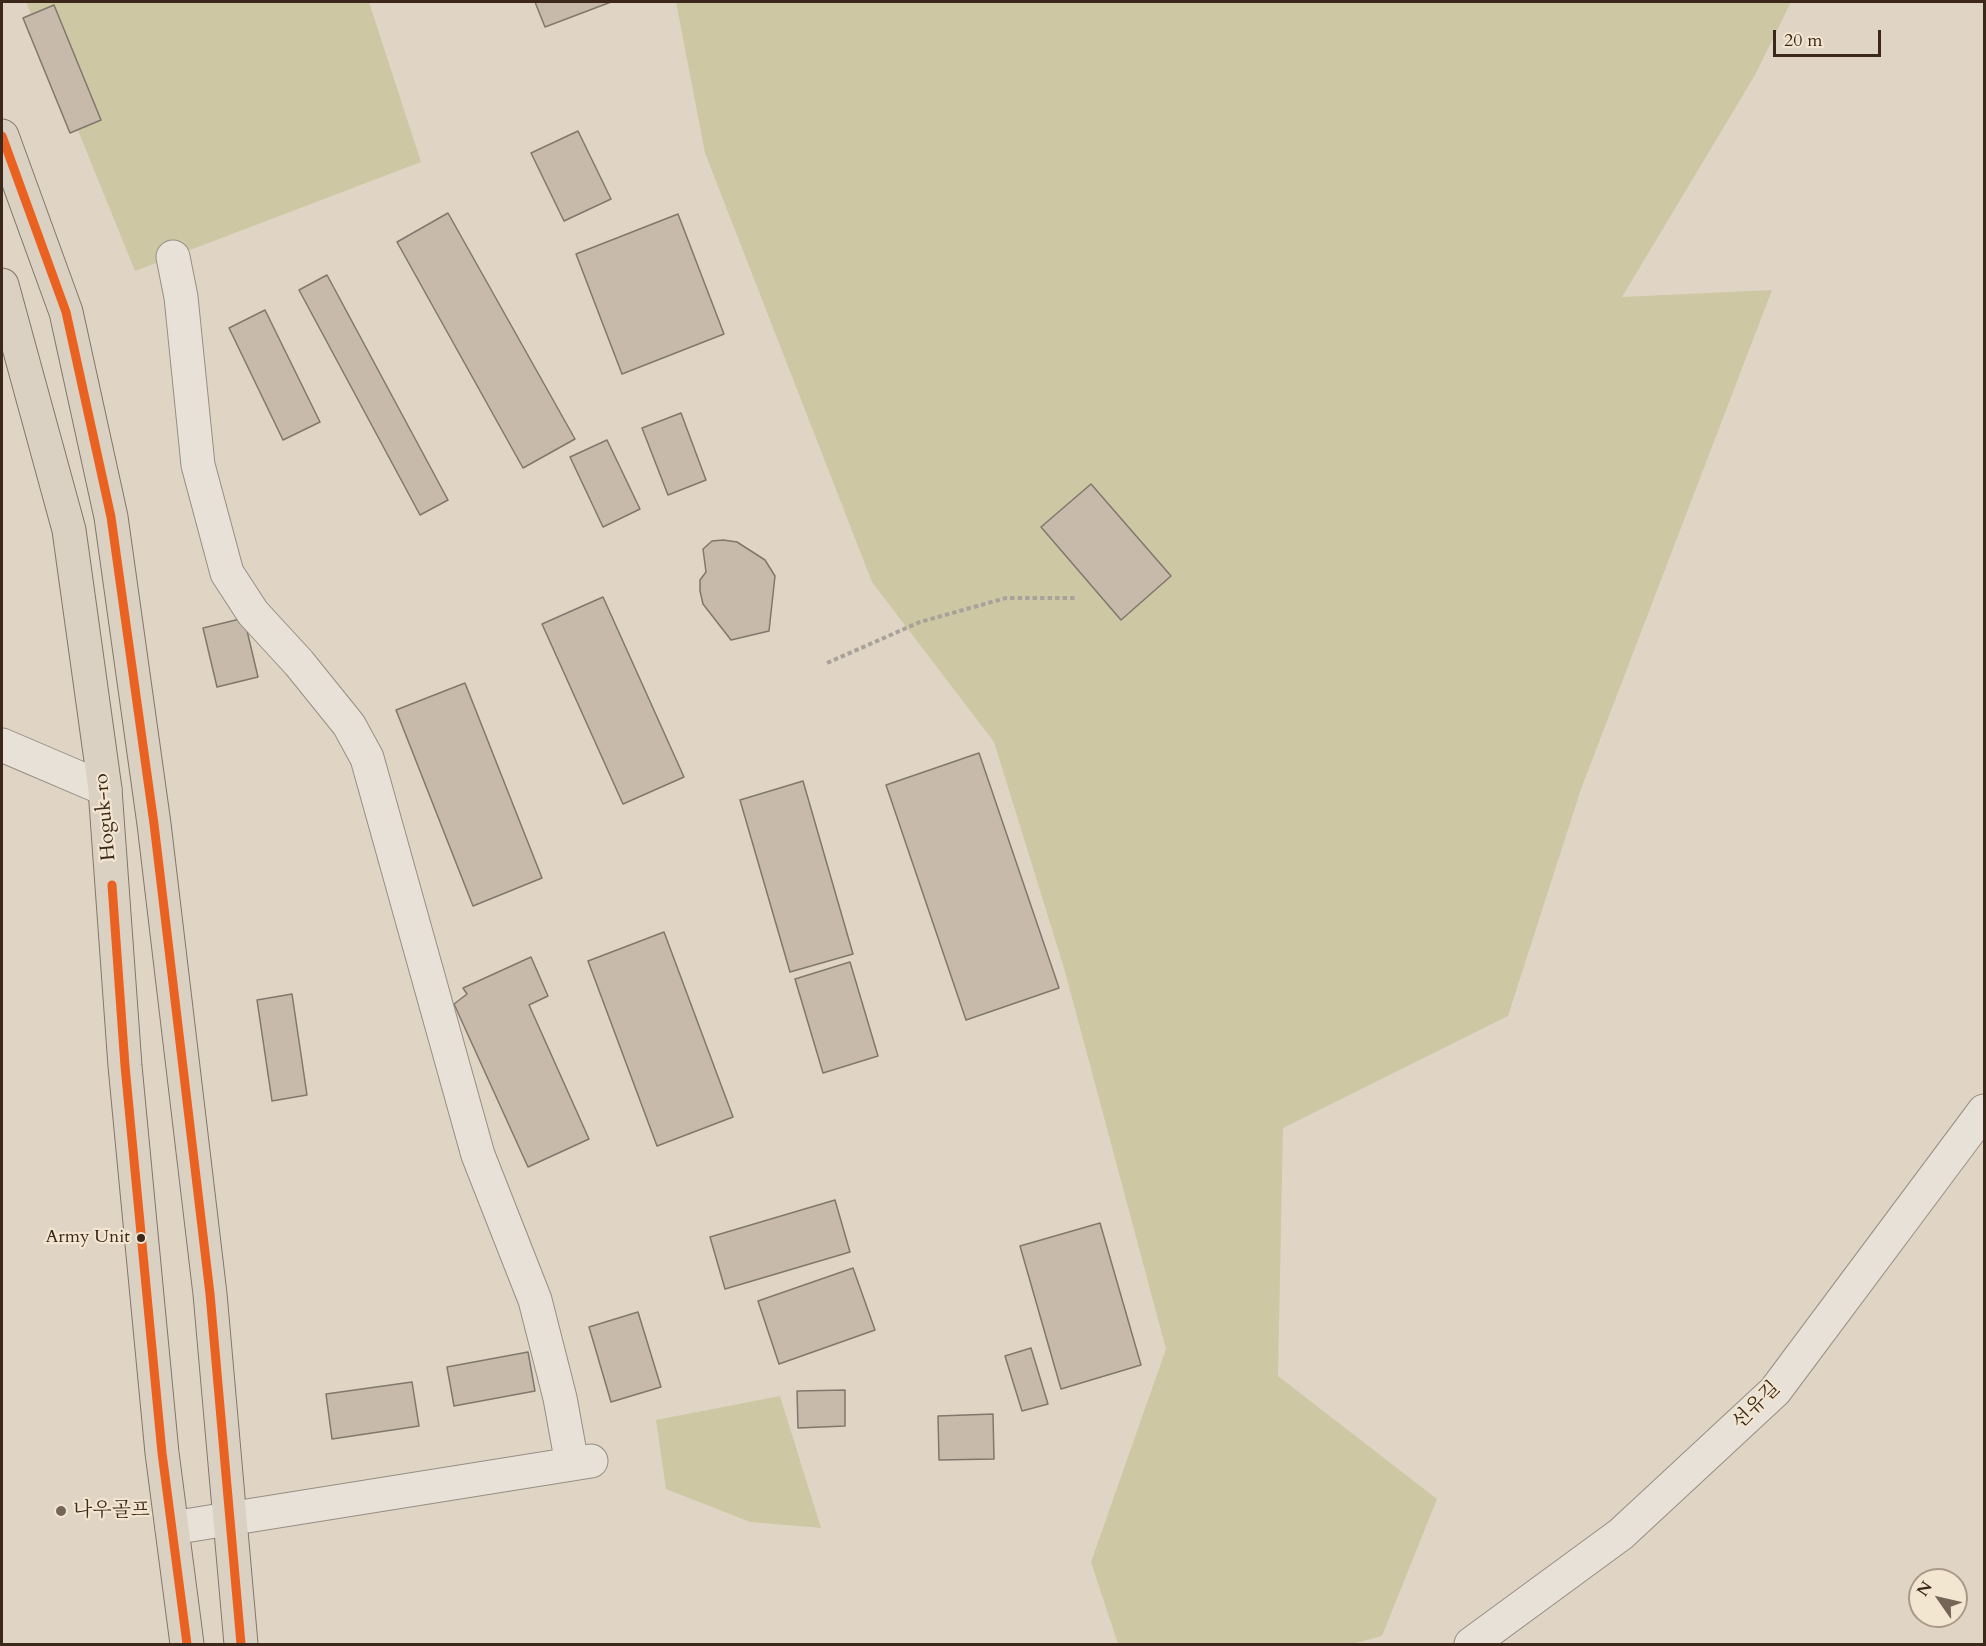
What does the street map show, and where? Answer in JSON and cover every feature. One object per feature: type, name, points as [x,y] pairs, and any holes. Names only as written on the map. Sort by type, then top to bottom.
[{"type":"main road","points":[[2,136],[66,312],[111,517],[154,824],[210,1294],[241,1644]]},
{"type":"main road","name":"Hoguk-ro","points":[[2,285],[69,530],[105,789],[124,1066],[162,1453],[188,1644]]},
{"type":"street","points":[[172,1528],[581,1463],[560,1398],[535,1300],[478,1155],[367,758],[349,725],[299,663],[253,613],[227,573],[198,465],[181,297],[173,257]]},
{"type":"street","points":[[2,745],[105,789]]},
{"type":"street","name":"선유길","points":[[1471,1644],[1621,1534],[1775,1391],[1984,1111]]},
{"type":"path","points":[[827,663],[920,622],[1006,598],[1077,598]]},
{"type":"shaded area","points":[[26,2],[369,2],[421,162],[135,271]]},
{"type":"shaded area","points":[[676,2],[1791,2],[1755,75],[1622,297],[1772,290],[1581,789],[1508,1016],[1283,1128],[1278,1376],[1437,1499],[1382,1636],[1352,1644],[1118,1644],[1091,1562],[1166,1349],[1064,968],[994,742],[872,582],[705,153]]},
{"type":"shaded area","points":[[780,1396],[821,1528],[750,1522],[666,1489],[656,1420]]},
{"type":"building","points":[[535,2],[611,2],[545,27]]},
{"type":"building","points":[[54,5],[101,120],[70,133],[23,18]]},
{"type":"building","points":[[578,131],[611,199],[564,221],[531,153]]},
{"type":"building","points":[[448,213],[575,439],[523,468],[397,242]]},
{"type":"building","points":[[678,214],[724,334],[622,374],[576,254]]},
{"type":"building","points":[[327,275],[448,500],[420,515],[299,290]]},
{"type":"building","points":[[265,310],[320,422],[283,440],[229,328]]},
{"type":"building","points":[[681,413],[706,480],[668,495],[642,428]]},
{"type":"building","points":[[607,440],[640,509],[603,527],[570,457]]},
{"type":"building","points":[[1091,484],[1171,576],[1121,620],[1041,527]]},
{"type":"building","points":[[712,541],[737,542],[765,560],[775,576],[769,631],[731,640],[703,604],[700,580],[706,572],[703,549]]},
{"type":"building","points":[[603,597],[684,777],[623,804],[542,624]]},
{"type":"building","points":[[244,618],[258,677],[217,687],[203,628]]},
{"type":"building","points":[[465,683],[542,878],[473,906],[396,710]]},
{"type":"building","points":[[979,753],[1059,988],[966,1020],[886,785]]},
{"type":"building","points":[[803,781],[853,954],[790,972],[740,800]]},
{"type":"building","points":[[664,932],[733,1117],[657,1146],[588,961]]},
{"type":"building","points":[[531,957],[548,996],[529,1005],[589,1139],[528,1167],[454,1004],[467,994],[463,988]]},
{"type":"building","points":[[850,962],[878,1056],[823,1073],[795,979]]},
{"type":"building","points":[[292,994],[307,1095],[272,1101],[257,1000]]},
{"type":"building","points":[[835,1200],[850,1252],[725,1289],[710,1237]]},
{"type":"building","points":[[1100,1223],[1141,1365],[1061,1389],[1020,1246]]},
{"type":"building","points":[[853,1268],[875,1330],[779,1364],[758,1301]]},
{"type":"building","points":[[638,1312],[661,1387],[611,1402],[589,1327]]},
{"type":"building","points":[[1031,1348],[1048,1404],[1022,1411],[1005,1356]]},
{"type":"building","points":[[528,1352],[535,1391],[454,1406],[447,1367]]},
{"type":"building","points":[[412,1382],[419,1426],[332,1439],[326,1394]]},
{"type":"building","points":[[845,1390],[845,1426],[798,1428],[797,1391]]},
{"type":"building","points":[[993,1414],[994,1459],[939,1460],[938,1416]]},
{"type":"transit line","points":[[2,136],[66,312],[111,517],[154,824],[210,1294],[241,1644]]},
{"type":"transit line","points":[[112,885],[125,1066],[162,1453],[187,1644]]},
{"type":"place","name":"Army Unit","points":[[141,1238]]},
{"type":"place","name":"나우골프","points":[[61,1511]]}]
